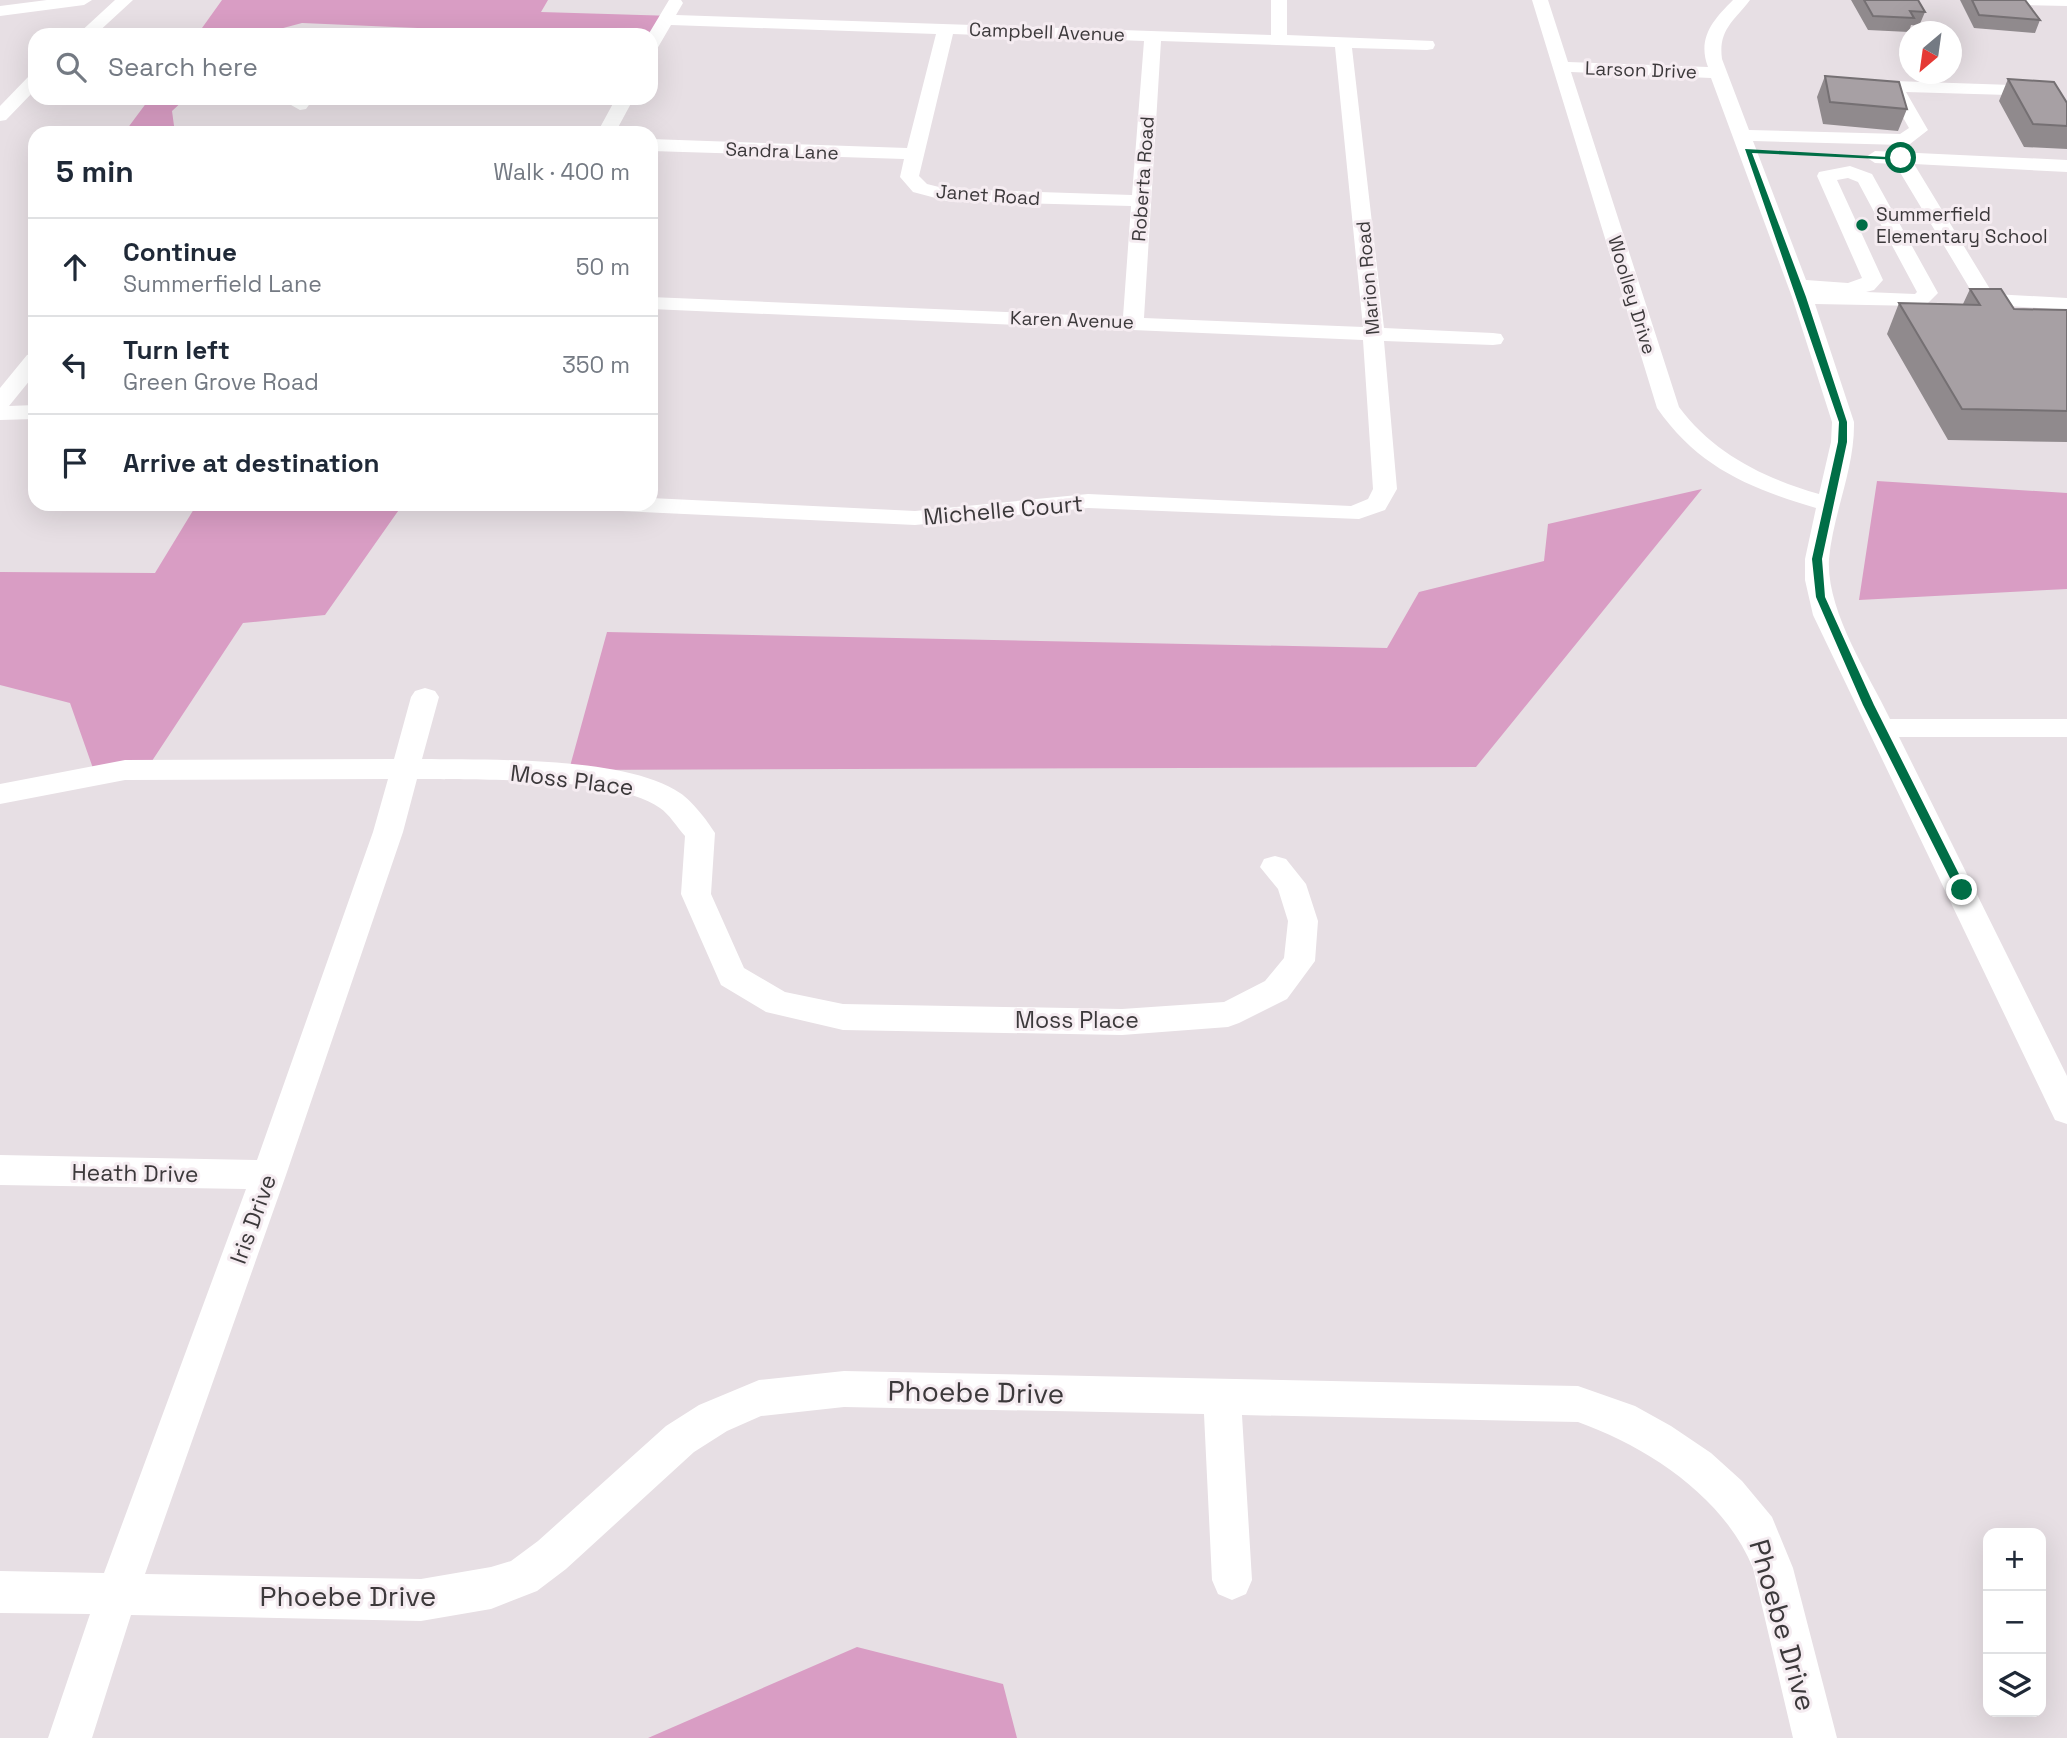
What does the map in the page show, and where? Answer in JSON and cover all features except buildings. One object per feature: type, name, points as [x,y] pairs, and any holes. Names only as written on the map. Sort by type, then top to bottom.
[{"type":"street","points":[[0,11],[84,0]]},
{"type":"street","points":[[93,28],[125,0]]},
{"type":"street","points":[[658,34],[677,0]]},
{"type":"street","points":[[1279,0],[1279,40]]},
{"type":"street","name":"Woolley Drive","points":[[1540,0],[1668,408],[1697,443],[1731,467],[1759,483],[1827,504]]},
{"type":"street","points":[[1742,0],[1721,22],[1710,40],[1719,73],[1800,292],[1843,422],[1843,442],[1827,504],[1817,559],[1826,615],[2067,1110]]},
{"type":"street","points":[[2027,0],[2067,1]]},
{"type":"street","name":"Campbell Avenue","points":[[667,20],[1427,45]]},
{"type":"street","name":"Janet Road","points":[[946,28],[913,154],[909,177],[912,183],[930,192],[1142,201]]},
{"type":"street","name":"Roberta Road","points":[[1133,323],[1153,36]]},
{"type":"street","name":"Marion Road","points":[[1343,42],[1373,309],[1386,481],[1385,495],[1372,508]]},
{"type":"street","name":"Larson Drive","points":[[1563,67],[1719,73]]},
{"type":"street","points":[[1,86],[28,83]]},
{"type":"street","points":[[0,116],[28,86]]},
{"type":"street","points":[[1745,143],[1904,140],[1919,130],[1894,86],[2054,92]]},
{"type":"street","points":[[610,126],[621,105]]},
{"type":"street","points":[[1745,143],[1901,158],[2067,166]]},
{"type":"street","name":"Sandra Lane","points":[[658,145],[913,154]]},
{"type":"street","points":[[1901,158],[1986,300],[2067,304]]},
{"type":"street","points":[[1850,172],[1865,178],[1928,293],[1920,300],[1800,292],[1857,289],[1867,287],[1873,280],[1826,176],[1850,172]]},
{"type":"street","name":"Karen Avenue","points":[[658,303],[1493,338]]},
{"type":"street","points":[[0,402],[28,368]]},
{"type":"street","points":[[0,413],[28,412]]},
{"type":"street","name":"Michelle Court","points":[[658,505],[915,518],[1088,501],[1327,513],[1351,513],[1372,508]]},
{"type":"street","name":"Iris Drive","points":[[70,1738],[117,1594],[269,1175],[388,832],[425,697]]},
{"type":"street","points":[[1880,728],[2067,728]]},
{"type":"street","name":"Moss Place","points":[[0,794],[125,770],[536,771],[629,783],[670,800],[700,833],[696,894],[732,976],[777,1003],[843,1017],[1122,1022],[1228,1014],[1276,990],[1299,961],[1303,920],[1291,884],[1275,867]]},
{"type":"street","name":"Heath Drive","points":[[0,1170],[269,1175]]},
{"type":"street","name":"Phoebe Drive","points":[[0,1592],[421,1600],[491,1588],[523,1577],[552,1555],[680,1439],[713,1418],[759,1398],[844,1389],[1578,1404],[1621,1419],[1657,1438],[1728,1495],[1758,1531],[1773,1567],[1815,1738]]},
{"type":"street","points":[[1222,1397],[1233,1580]]},
{"type":"shaded area","points":[[222,0],[548,0],[541,12],[674,16],[658,29],[418,28],[302,23],[283,28],[202,28]]},
{"type":"shaded area","points":[[145,105],[178,105],[172,111],[174,126],[129,126]]},
{"type":"shaded area","points":[[1877,481],[2067,493],[2067,589],[1859,600]]},
{"type":"shaded area","points":[[1702,489],[1476,767],[569,770],[607,632],[1387,648],[1419,592],[1544,561],[1548,524]]},
{"type":"shaded area","points":[[193,511],[398,511],[325,615],[243,623],[148,767],[95,774],[70,703],[0,685],[0,572],[155,573]]},
{"type":"shaded area","points":[[857,1647],[1003,1684],[1017,1738],[648,1738]]},
{"type":"place","name":"Summerfield Elementary School","points":[[1862,225]]},
{"type":"route","points":[[1901,158],[1748,151],[1802,297],[1843,422],[1843,442],[1827,504],[1817,559],[1818,580],[1826,615],[1868,705],[1962,890]]}]
